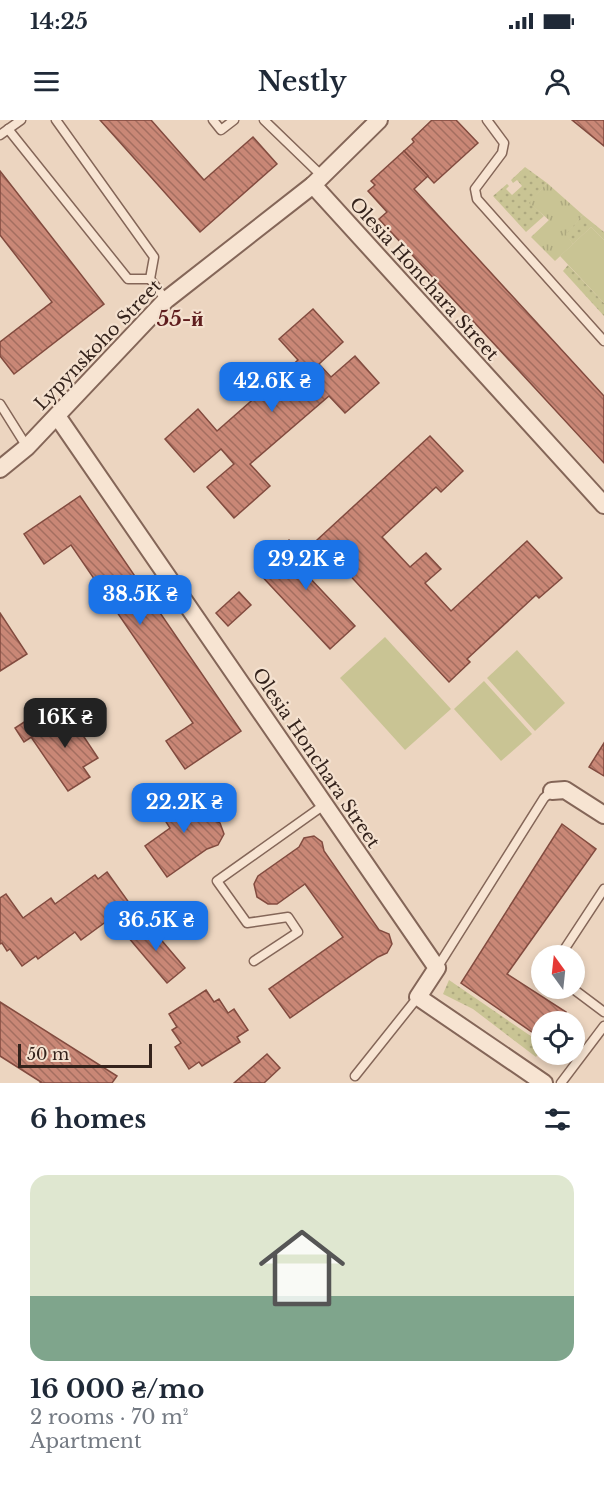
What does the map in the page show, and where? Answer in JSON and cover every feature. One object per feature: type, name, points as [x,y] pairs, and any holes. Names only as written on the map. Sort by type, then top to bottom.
[{"type":"street","name":"Lypynskoho Street","points":[[0,469],[27,447],[166,300],[317,181],[379,120]]},
{"type":"street","name":"Olesia Honchara Street","points":[[317,181],[604,505]]},
{"type":"street","name":"Olesia Honchara Street","points":[[57,416],[436,968]]},
{"type":"street","points":[[552,791],[565,790],[604,814]]},
{"type":"street","points":[[436,968],[418,997],[544,1083]]},
{"type":"lane","points":[[0,135],[21,120]]},
{"type":"lane","points":[[56,120],[154,257],[150,279],[166,300]]},
{"type":"lane","points":[[213,120],[221,130],[234,120]]},
{"type":"lane","points":[[264,120],[317,181]]},
{"type":"lane","points":[[487,120],[504,143],[502,153],[475,189],[477,199],[604,341]]},
{"type":"lane","points":[[8,129],[128,279],[150,279]]},
{"type":"lane","points":[[0,404],[27,447]]},
{"type":"lane","points":[[436,968],[543,798],[552,791]]},
{"type":"lane","points":[[254,961],[298,932],[288,917],[247,923],[217,881],[324,806]]},
{"type":"lane","points":[[567,945],[604,889]]},
{"type":"lane","points":[[355,1076],[418,997]]},
{"type":"lane","points":[[585,998],[604,1012]]},
{"type":"lane","points":[[561,1083],[604,1026]]},
{"type":"green space","points":[[525,167],[547,183],[530,203],[544,216],[526,232],[493,196],[507,184],[509,186],[506,189],[512,195],[522,186],[517,180],[513,183],[511,180]]},
{"type":"green space","points":[[547,183],[583,215],[566,234],[573,244],[555,261],[531,237],[549,220],[529,203]]},
{"type":"green space","points":[[583,215],[604,232],[604,240],[591,227],[573,244],[565,234]]},
{"type":"green space","points":[[591,227],[604,240],[604,303],[560,256]]},
{"type":"green space","points":[[568,265],[604,303],[604,316],[563,271]]},
{"type":"green space","points":[[385,637],[451,709],[405,750],[340,678]]},
{"type":"green space","points":[[517,650],[565,703],[535,731],[487,678]]},
{"type":"green space","points":[[484,681],[532,734],[501,761],[454,709]]},
{"type":"green space","points":[[449,980],[531,1036],[531,1053],[473,1009],[443,994]]},
{"type":"building","points":[[100,120],[151,120],[204,180],[253,137],[277,164],[200,232]]},
{"type":"building","points":[[432,120],[456,120],[478,143],[434,183],[404,151],[414,142],[412,139]]},
{"type":"building","points":[[572,120],[604,120],[604,146]]},
{"type":"building","points":[[404,151],[428,176],[414,189],[604,396],[604,463],[379,219],[387,212],[368,191],[375,185],[371,181]]},
{"type":"building","points":[[0,171],[104,304],[14,374],[0,356],[0,342],[52,302],[0,235]]},
{"type":"building","points":[[313,309],[343,342],[319,364],[331,377],[355,356],[379,383],[345,413],[329,396],[250,464],[270,486],[234,518],[207,487],[234,464],[221,449],[194,472],[165,439],[198,409],[217,431],[298,360],[279,339]]},
{"type":"building","points":[[430,436],[463,471],[441,492],[436,487],[382,537],[410,567],[426,553],[441,569],[425,583],[451,611],[527,541],[562,578],[539,598],[536,595],[467,659],[470,662],[449,682],[317,540]]},
{"type":"building","points":[[80,496],[241,731],[185,769],[166,741],[193,723],[71,545],[44,564],[24,534]]},
{"type":"building","points":[[289,540],[305,557],[320,543],[330,554],[307,575],[355,626],[330,649],[256,570]]},
{"type":"building","points":[[239,592],[251,605],[228,626],[216,613]]},
{"type":"building","points":[[0,613],[27,654],[0,671]]},
{"type":"building","points":[[64,707],[98,758],[83,767],[90,777],[68,791],[31,737],[47,727],[43,721]]},
{"type":"building","points":[[38,713],[47,727],[24,742],[15,728]]},
{"type":"building","points":[[604,743],[604,776],[589,767]]},
{"type":"building","points":[[189,790],[209,818],[220,823],[224,834],[218,845],[207,849],[167,877],[145,846],[170,828],[159,811]]},
{"type":"building","points":[[562,824],[596,849],[507,974],[531,989],[531,999],[546,999],[564,1011],[531,1011],[531,1031],[461,983]]},
{"type":"building","points":[[314,836],[322,842],[324,851],[379,930],[389,934],[392,944],[387,953],[290,1018],[269,989],[343,937],[305,884],[277,904],[268,904],[257,897],[254,884],[258,876],[299,847],[304,838]]},
{"type":"building","points":[[107,872],[130,904],[81,940],[75,932],[38,959],[36,956],[22,966],[10,949],[7,951],[2,943],[0,944],[0,898],[6,894],[23,918],[51,898],[55,904],[95,875],[98,879]]},
{"type":"building","points":[[146,922],[185,968],[167,983],[128,937]]},
{"type":"building","points":[[206,990],[214,1002],[219,999],[228,1013],[234,1009],[248,1030],[237,1037],[240,1042],[202,1066],[199,1062],[189,1069],[175,1047],[181,1043],[172,1030],[177,1027],[169,1014]]},
{"type":"building","points":[[0,1002],[117,1076],[112,1083],[40,1083],[0,1056]]},
{"type":"building","points":[[267,1054],[280,1068],[264,1083],[234,1083]]},
{"type":"district","name":"55-й","points":[[180,319]]}]
